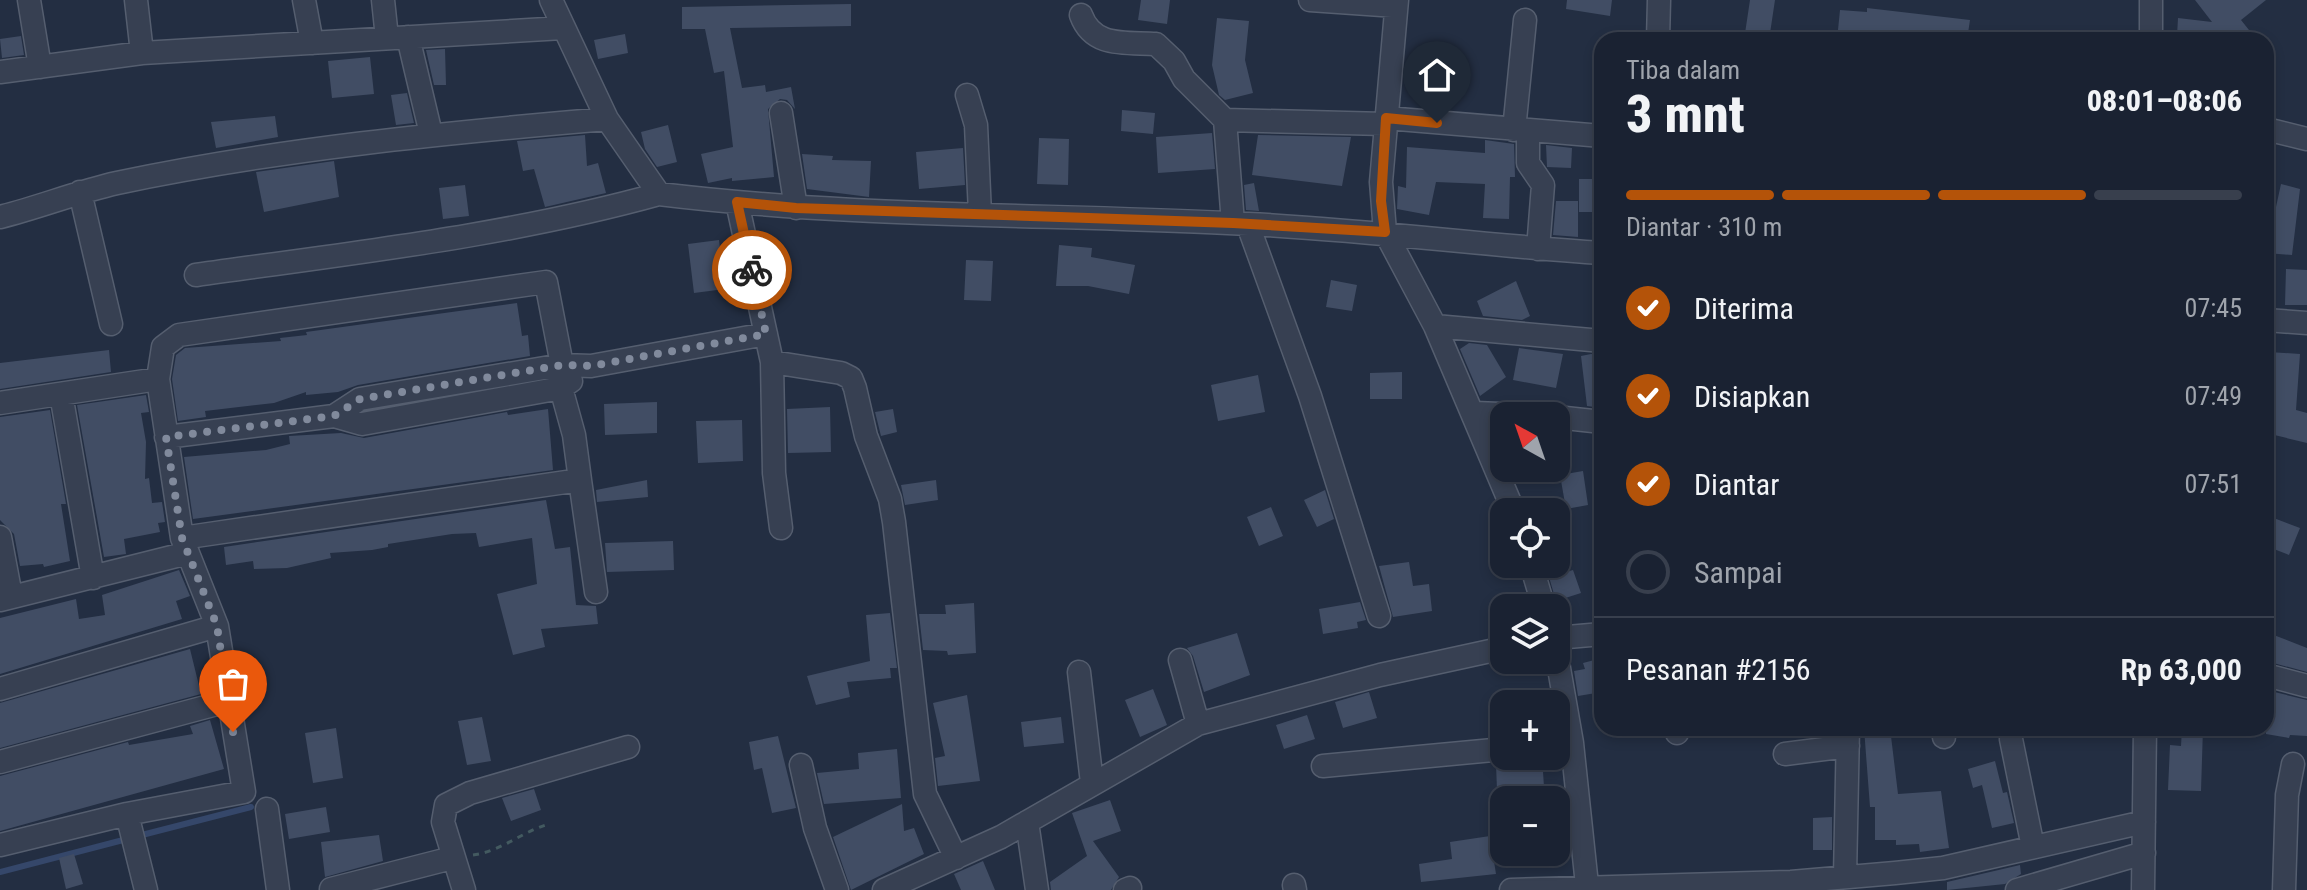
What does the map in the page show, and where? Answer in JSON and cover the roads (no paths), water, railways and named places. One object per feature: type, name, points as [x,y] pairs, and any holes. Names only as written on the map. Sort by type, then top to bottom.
[{"type":"street","points":[[29,0],[40,67]]},
{"type":"street","points":[[136,0],[142,53]]},
{"type":"street","points":[[304,0],[312,43]]},
{"type":"street","points":[[383,0],[431,134]]},
{"type":"street","points":[[551,0],[607,119],[659,194]]},
{"type":"street","points":[[1310,0],[1396,3],[1381,201],[1385,232],[1435,326],[1475,413],[1508,498]]},
{"type":"street","points":[[1658,32],[1659,0]]},
{"type":"street","points":[[2151,0],[2151,32]]},
{"type":"street","points":[[1081,15],[1087,30],[1100,40],[1156,44],[1174,61],[1184,79],[1225,120],[1240,224],[1310,396],[1379,616]]},
{"type":"street","points":[[1525,20],[1521,131],[1528,163],[1543,185],[1538,249]]},
{"type":"street","points":[[0,72],[142,53],[563,28]]},
{"type":"street","points":[[967,95],[976,125],[980,214]]},
{"type":"street","points":[[781,113],[796,208]]},
{"type":"street","points":[[0,217],[80,192],[256,159],[431,134],[607,119]]},
{"type":"street","points":[[1225,120],[1385,121],[1594,136]]},
{"type":"street","points":[[2274,131],[2307,139]]},
{"type":"street","points":[[80,192],[111,324]]},
{"type":"street","points":[[196,275],[456,238],[577,215],[659,194],[796,208],[1385,232],[1594,252]]},
{"type":"street","points":[[737,202],[772,362],[774,473],[781,528]]},
{"type":"street","points":[[0,845],[132,830],[244,792],[217,626],[185,546],[166,437],[158,379],[163,347],[179,335],[546,282],[562,365],[561,388],[574,435],[596,592]]},
{"type":"street","points":[[2274,321],[2307,323]]},
{"type":"street","points":[[1435,326],[1594,340]]},
{"type":"street","points":[[334,416],[360,399],[562,365],[591,366],[766,334]]},
{"type":"street","points":[[772,362],[841,373],[851,378],[855,388],[866,436],[894,522],[925,794],[956,858]]},
{"type":"street","points":[[166,437],[334,416],[362,424],[447,411],[561,388],[591,366]]},
{"type":"street","points":[[0,403],[158,379]]},
{"type":"street","points":[[444,386],[447,411]]},
{"type":"street","points":[[61,394],[93,578]]},
{"type":"street","points":[[1475,413],[1490,414]]},
{"type":"street","points":[[1570,419],[1594,421]]},
{"type":"street","points":[[0,537],[6,598],[93,578],[185,546],[580,480]]},
{"type":"street","points":[[0,689],[217,626]]},
{"type":"street","points":[[1570,637],[1594,635]]},
{"type":"street","points":[[884,890],[1027,822],[1198,724],[1380,675],[1490,651]]},
{"type":"street","points":[[1180,660],[1198,724]]},
{"type":"street","points":[[1079,672],[1092,783]]},
{"type":"street","points":[[2274,677],[2307,686]]},
{"type":"street","points":[[0,762],[228,701]]},
{"type":"street","points":[[2143,890],[2145,736]]},
{"type":"street","points":[[1785,754],[1848,737],[1845,877]]},
{"type":"street","points":[[2011,739],[2033,847]]},
{"type":"street","points":[[464,890],[452,858],[443,812],[453,799],[628,747]]},
{"type":"street","points":[[1323,766],[1490,750]]},
{"type":"street","points":[[2284,890],[2287,795],[2293,764]]},
{"type":"street","points":[[801,765],[815,828],[837,890]]},
{"type":"street","points":[[1568,770],[1587,885]]},
{"type":"street","points":[[267,809],[278,890]]},
{"type":"street","points":[[1027,822],[1037,890]]},
{"type":"street","points":[[1511,890],[1587,885],[1792,886],[1845,877],[1943,868],[2144,822]]},
{"type":"street","points":[[132,830],[146,890]]},
{"type":"street","points":[[2024,889],[2144,853]]},
{"type":"street","points":[[331,889],[452,858]]},
{"type":"waterway","points":[[138,836],[251,807]]},
{"type":"waterway","points":[[0,872],[127,839]]}]
